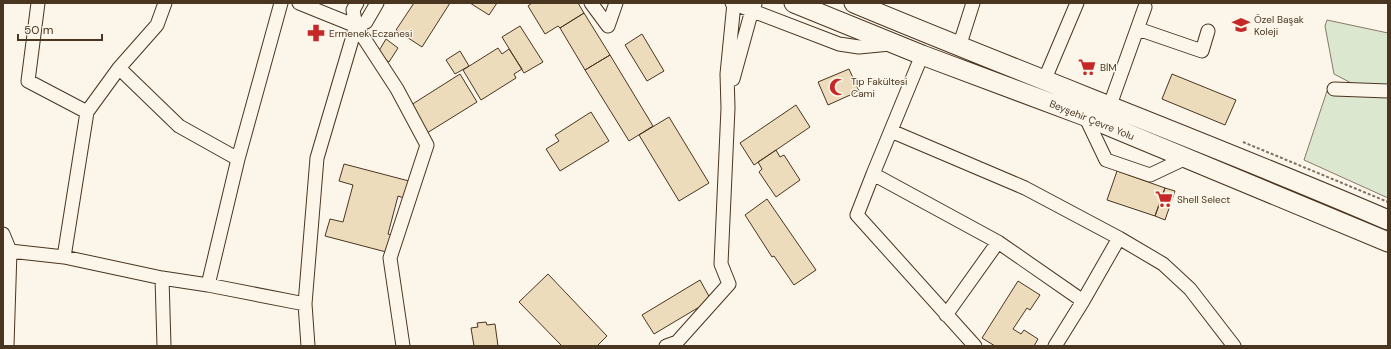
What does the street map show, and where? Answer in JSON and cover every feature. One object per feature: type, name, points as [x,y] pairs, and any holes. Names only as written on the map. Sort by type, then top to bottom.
[{"type":"highway","name":"Beyşehir Çevre Yolu","points":[[794,3],[922,54],[1085,116],[1388,242]]},
{"type":"highway","name":"Beyşehir Çevre Yolu","points":[[862,5],[959,47],[1044,81],[1110,105],[1388,220]]},
{"type":"street","points":[[38,3],[28,81],[87,112]]},
{"type":"street","points":[[64,257],[87,112],[119,68],[157,25],[165,3]]},
{"type":"street","points":[[208,285],[238,159],[281,3]]},
{"type":"street","points":[[299,3],[356,26],[366,22],[377,3]]},
{"type":"street","points":[[357,3],[353,10],[356,26],[397,89],[427,145],[390,258],[403,346]]},
{"type":"street","points":[[591,3],[608,26],[616,3]]},
{"type":"street","points":[[666,346],[677,342],[728,284],[721,264],[728,108],[727,74],[733,3],[754,7],[839,44],[859,47],[894,43]]},
{"type":"street","points":[[959,47],[974,3]]},
{"type":"street","points":[[1044,81],[1077,3]]},
{"type":"street","points":[[1110,105],[1138,29],[1143,4]]},
{"type":"street","points":[[728,108],[736,67],[754,7]]},
{"type":"street","points":[[308,346],[305,304],[317,158],[356,26]]},
{"type":"street","points":[[1138,29],[1202,51],[1208,31]]},
{"type":"street","points":[[922,54],[857,215],[975,346]]},
{"type":"street","points":[[119,68],[179,126],[238,159]]},
{"type":"street","points":[[1334,89],[1388,91]]},
{"type":"street","points":[[1085,116],[1106,160],[1150,175],[1186,158]]},
{"type":"street","points":[[891,132],[1025,188],[1119,238],[1162,264],[1185,284],[1222,328],[1234,346]]},
{"type":"street","points":[[873,174],[998,242],[1082,301]]},
{"type":"street","points":[[3,234],[10,251],[7,346]]},
{"type":"street","points":[[1055,346],[1119,238]]},
{"type":"street","points":[[946,315],[998,242]]},
{"type":"street","points":[[10,251],[64,257],[162,278],[208,285],[305,304]]},
{"type":"street","points":[[162,278],[164,346]]},
{"type":"green space","points":[[1327,20],[1388,33],[1388,86],[1357,86],[1334,74],[1325,26]]},
{"type":"green space","points":[[1327,91],[1388,96],[1388,198],[1304,160]]},
{"type":"building","points":[[414,3],[450,3],[422,47],[396,30]]},
{"type":"building","points":[[470,3],[497,3],[489,15]]},
{"type":"building","points":[[532,3],[578,3],[584,13],[560,28],[558,26],[545,34],[528,6]]},
{"type":"building","points":[[584,13],[610,55],[585,70],[560,28]]},
{"type":"building","points":[[520,26],[543,62],[524,73],[502,37]]},
{"type":"building","points":[[642,34],[664,71],[647,81],[625,45]]},
{"type":"building","points":[[386,39],[398,48],[389,62],[377,54]]},
{"type":"building","points":[[498,48],[502,54],[509,49],[522,69],[514,74],[516,78],[481,100],[463,70]]},
{"type":"building","points":[[460,51],[469,66],[455,74],[446,60]]},
{"type":"building","points":[[610,55],[653,126],[629,141],[585,70]]},
{"type":"building","name":"Tıp Fakültesi Cami","points":[[849,69],[859,91],[828,105],[818,82]]},
{"type":"building","points":[[460,74],[477,102],[427,133],[411,105]]},
{"type":"building","points":[[1172,74],[1236,100],[1225,125],[1162,99]]},
{"type":"building","points":[[796,105],[810,127],[754,165],[740,143]]},
{"type":"building","points":[[591,112],[609,141],[560,171],[546,149],[559,141],[555,135]]},
{"type":"building","points":[[669,117],[709,183],[679,201],[639,135]]},
{"type":"building","points":[[776,150],[780,157],[784,155],[800,180],[776,197],[759,172],[762,169],[758,162]]},
{"type":"building","points":[[344,164],[409,181],[404,198],[398,196],[388,234],[395,236],[390,253],[325,236],[330,219],[343,222],[353,185],[339,181]]},
{"type":"building","points":[[1117,171],[1165,188],[1155,216],[1107,200]]},
{"type":"building","points":[[1165,188],[1175,191],[1165,220],[1155,216]]},
{"type":"building","points":[[767,199],[816,270],[794,285],[774,256],[772,257],[745,215]]},
{"type":"building","points":[[548,274],[607,336],[597,346],[562,346],[519,302]]},
{"type":"building","points":[[700,280],[711,300],[654,334],[642,315]]},
{"type":"building","points":[[1018,281],[1040,295],[1030,310],[1027,308],[1013,329],[1021,334],[1024,330],[1038,339],[1034,346],[995,346],[982,338]]},
{"type":"building","points":[[486,322],[487,325],[495,324],[498,346],[474,346],[471,328],[478,327],[477,323]]},
{"type":"place","name":"Özel Başak Koleji","points":[[1241,25]]},
{"type":"place","name":"Ermenek Eczanesi","points":[[316,33]]},
{"type":"place","name":"BİM","points":[[1087,67]]},
{"type":"place","name":"Tıp Fakültesi Cami","points":[[838,87]]},
{"type":"place","name":"Shell Select","points":[[1164,199]]}]
